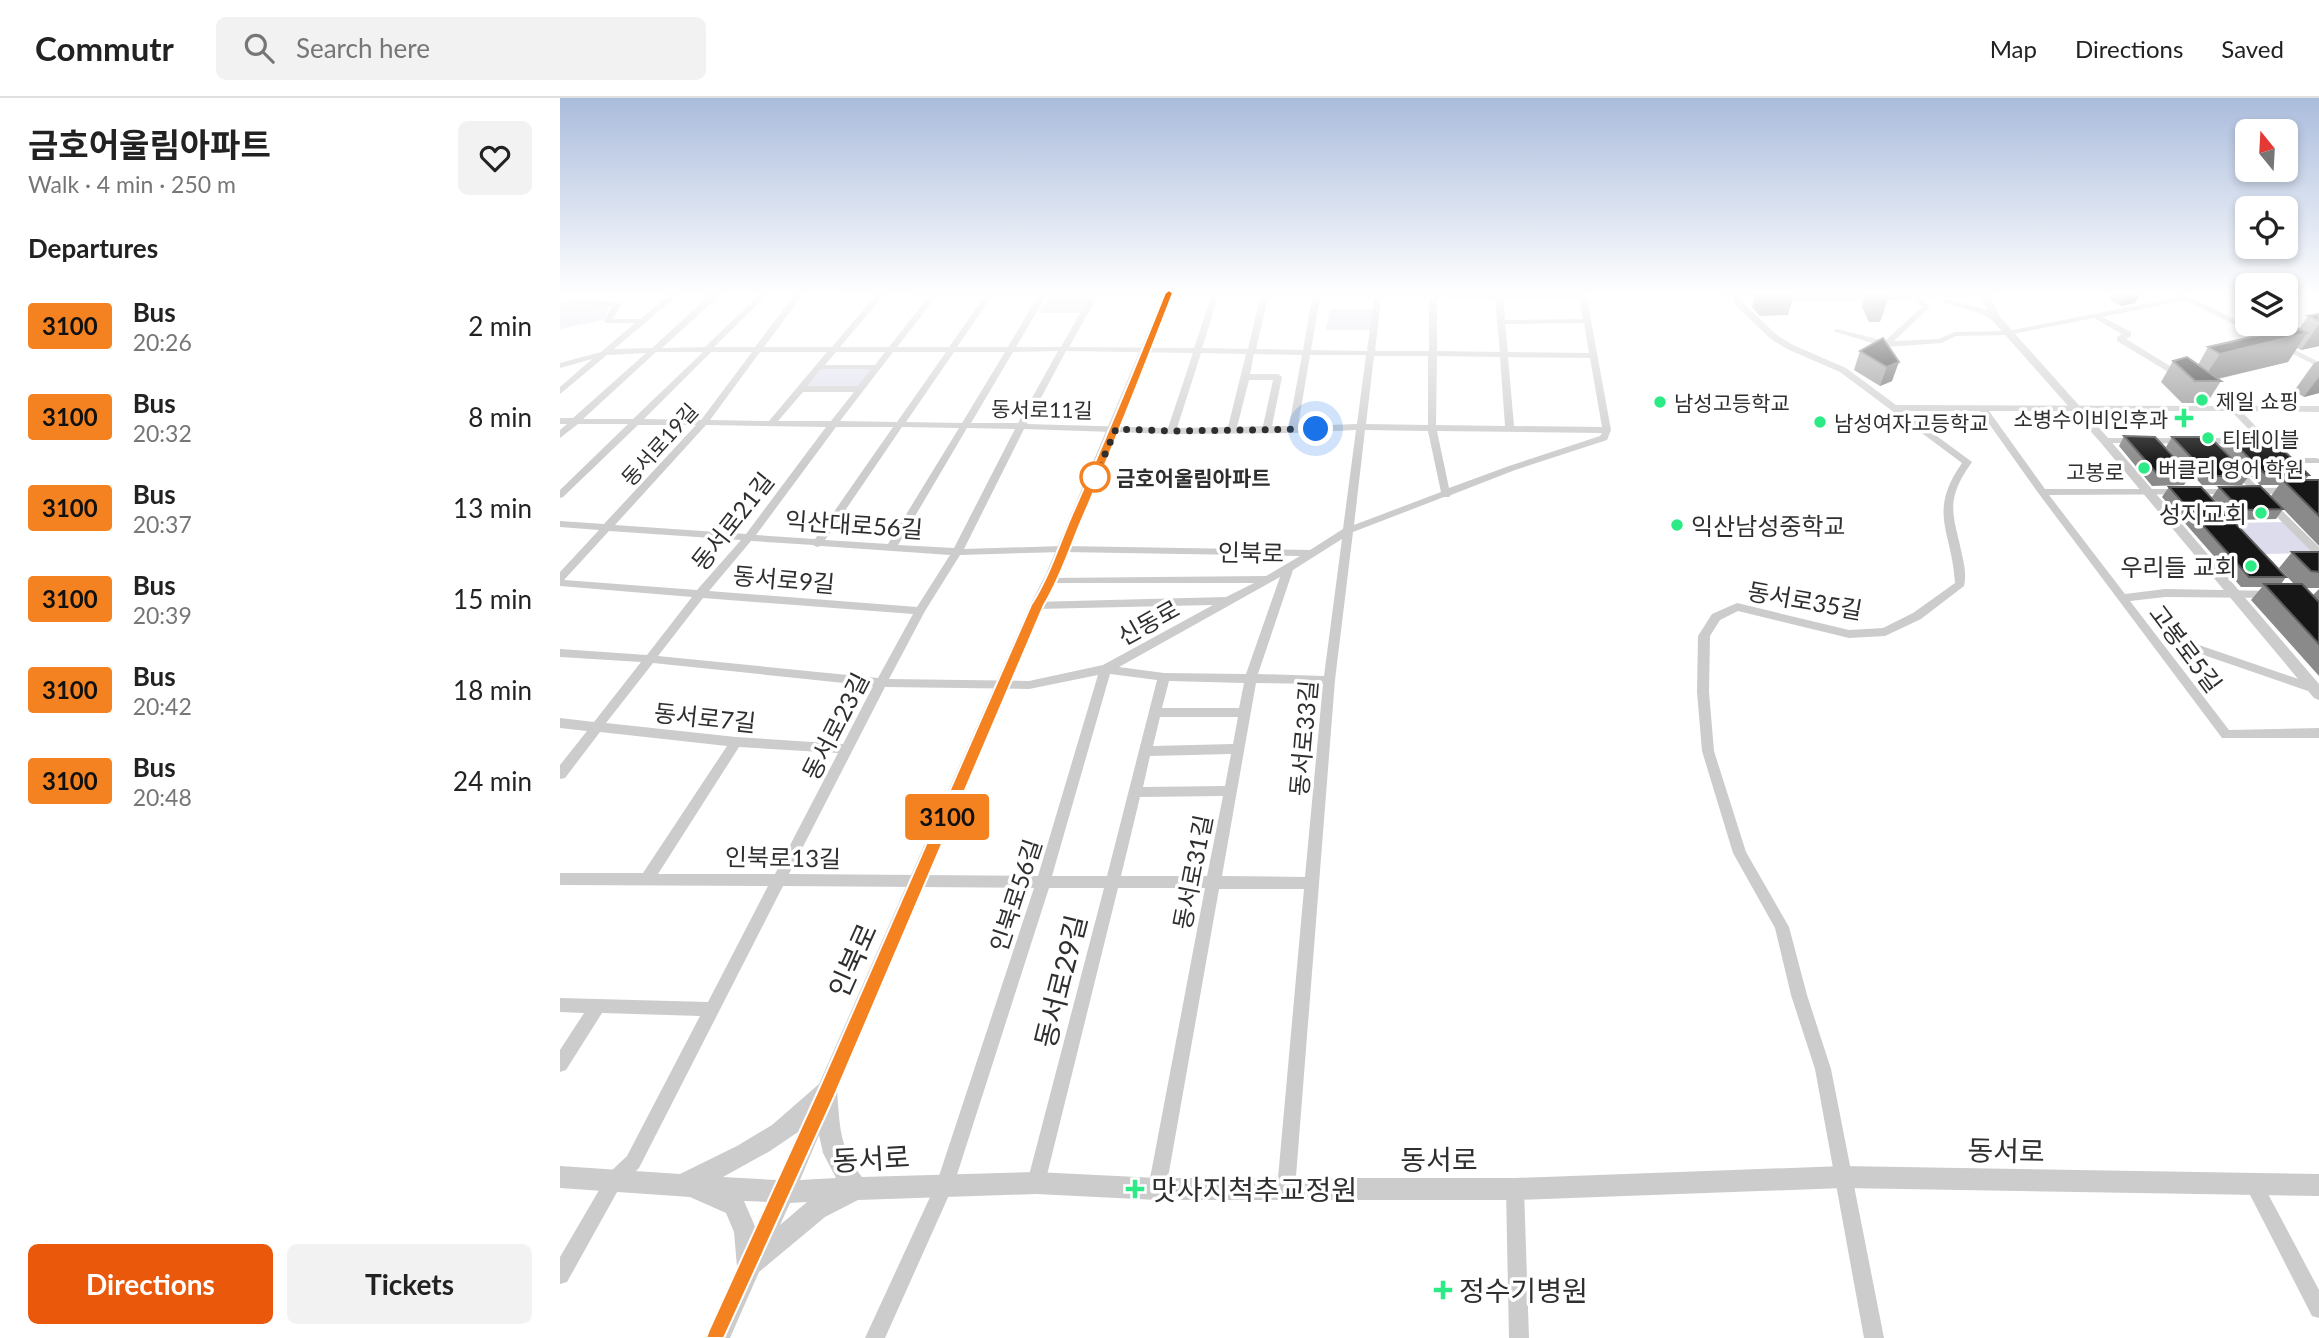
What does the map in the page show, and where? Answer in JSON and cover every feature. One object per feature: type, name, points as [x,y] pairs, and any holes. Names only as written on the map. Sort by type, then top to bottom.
[{"type":"street","points":[[560,366],[610,352],[637,351]]},
{"type":"street","points":[[560,435],[656,351]]},
{"type":"street","points":[[560,495],[707,354],[707,351]]},
{"type":"street","name":"동서로19길","points":[[560,580],[704,422],[756,351]]},
{"type":"street","points":[[772,422],[833,351]]},
{"type":"street","name":"동서로21길","points":[[560,774],[701,593],[748,538],[890,351]]},
{"type":"street","points":[[817,544],[951,351]]},
{"type":"street","points":[[891,548],[1011,351]]},
{"type":"street","name":"동서로23길","points":[[560,1275],[615,1179],[633,1162],[881,683],[920,611],[957,552],[1062,351]]},
{"type":"street","name":"인북로","points":[[717,1338],[1037,605],[1052,580],[1116,429],[1144,351]]},
{"type":"street","points":[[1192,351],[1594,356]]},
{"type":"street","points":[[1172,431],[1199,351]]},
{"type":"street","points":[[1232,431],[1251,351]]},
{"type":"street","points":[[1431,351],[1432,427],[1446,495]]},
{"type":"street","points":[[1505,351],[1510,427]]},
{"type":"street","points":[[1593,351],[1607,430]]},
{"type":"street","name":"동서로35길","points":[[1801,351],[1848,367],[1895,408],[1967,462],[1955,476],[1945,512],[1961,566],[1960,584],[1917,616],[1885,632],[1849,634],[1737,607],[1716,617],[1704,636],[1703,692],[1708,751],[1740,853],[1782,927],[1799,995],[1823,1069],[1843,1177]]},
{"type":"street","name":"고봉로","points":[[2024,351],[2105,441],[2317,692]]},
{"type":"street","points":[[2139,351],[2184,378]]},
{"type":"street","points":[[2291,351],[2319,365]]},
{"type":"street","points":[[560,391],[610,352]]},
{"type":"street","points":[[1293,430],[1307,352]]},
{"type":"street","name":"동서로33길","points":[[1286,1189],[1329,680],[1371,352]]},
{"type":"street","points":[[819,367],[877,367]]},
{"type":"street","points":[[1245,377],[1278,377],[1267,430]]},
{"type":"street","points":[[800,389],[860,389]]},
{"type":"street","points":[[2220,405],[2254,429],[2283,461],[2312,486]]},
{"type":"street","points":[[1895,408],[2220,405],[2319,409]]},
{"type":"street","name":"고봉로5길","points":[[1983,409],[2042,492],[2226,735],[2319,733]]},
{"type":"street","name":"동서로11길","points":[[560,421],[899,424],[1172,431],[1362,427],[1607,430]]},
{"type":"street","points":[[2254,429],[2268,429]]},
{"type":"street","name":"신동로","points":[[560,653],[650,659],[881,683],[1003,687],[1029,685],[1106,669],[1269,579],[1347,531],[1512,468],[1604,438],[1607,430]]},
{"type":"street","name":"고봉로","points":[[2105,441],[2265,441]]},
{"type":"street","points":[[2152,441],[2161,451]]},
{"type":"street","points":[[2207,441],[2216,449]]},
{"type":"street","points":[[2224,458],[2319,553]]},
{"type":"street","points":[[2283,461],[2316,461]]},
{"type":"street","points":[[2189,481],[2207,500]]},
{"type":"street","points":[[2147,492],[2257,491],[2312,486]]},
{"type":"street","name":"고봉로","points":[[2042,492],[2147,492]]},
{"type":"street","name":"익산대로56길","points":[[560,524],[957,552],[1063,549]]},
{"type":"street","name":"인북로","points":[[1063,549],[1314,553]]},
{"type":"street","name":"동서로31길","points":[[1157,1189],[1251,678],[1287,568]]},
{"type":"street","name":"인북로","points":[[1052,580],[1269,579]]},
{"type":"street","name":"동서로9길","points":[[560,580],[920,611]]},
{"type":"street","points":[[2123,598],[2165,593],[2282,594]]},
{"type":"street","name":"인북로","points":[[1037,605],[1227,601]]},
{"type":"street","points":[[2193,647],[2317,692]]},
{"type":"street","points":[[1106,669],[1164,677],[1329,680]]},
{"type":"street","name":"인북로56길","points":[[875,1338],[945,1184],[1044,880],[1106,669]]},
{"type":"street","name":"동서로29길","points":[[1036,1183],[1164,677]]},
{"type":"street","points":[[1155,713],[1244,712]]},
{"type":"street","name":"동서로7길","points":[[560,723],[736,742],[847,749]]},
{"type":"street","points":[[647,879],[736,742]]},
{"type":"street","points":[[1146,751],[1238,749]]},
{"type":"street","points":[[1135,792],[1230,791]]},
{"type":"street","name":"인북로13길","points":[[560,879],[780,878],[918,882],[1044,880],[1213,884],[1313,883]]},
{"type":"street","points":[[560,1005],[712,1009]]},
{"type":"street","points":[[560,1064],[598,1006]]},
{"type":"street","points":[[686,1183],[763,1144],[803,1117],[827,1091]]},
{"type":"street","points":[[747,1269],[809,1215],[857,1188],[837,1163],[830,1146],[827,1091]]},
{"type":"street","name":"동서로","points":[[560,1177],[686,1183],[783,1192],[945,1184],[1036,1183],[1157,1189],[1515,1189],[1843,1177],[2319,1185]]},
{"type":"street","points":[[1843,1177],[1874,1338]]},
{"type":"street","points":[[686,1183],[734,1205],[746,1232],[747,1269]]},
{"type":"street","points":[[2253,1183],[2319,1309]]},
{"type":"street","points":[[1515,1189],[1519,1338]]},
{"type":"shaded area","points":[[821,368],[874,368],[859,388],[804,388]]},
{"type":"shaded area","points":[[2284,522],[2314,553],[2264,554],[2235,523]]},
{"type":"building","points":[[1860,351],[1892,351],[1899,362],[1887,367]]},
{"type":"building","points":[[2187,357],[2221,381],[2195,381],[2173,361]]},
{"type":"building","points":[[2124,436],[2155,437],[2191,475],[2159,476]]},
{"type":"building","points":[[2172,437],[2210,437],[2249,476],[2209,476]]},
{"type":"building","points":[[2228,437],[2270,437],[2309,475],[2267,476]]},
{"type":"building","points":[[2283,480],[2319,480],[2319,516]]},
{"type":"building","points":[[2260,486],[2283,509],[2241,510],[2219,487]]},
{"type":"building","points":[[2169,487],[2201,487],[2286,577],[2249,577]]},
{"type":"building","points":[[2292,552],[2319,552],[2319,572],[2311,571]]},
{"type":"building","points":[[2264,584],[2302,584],[2319,602],[2319,644]]},
{"type":"bus line","name":"3100","points":[[717,1338],[1037,605],[1052,580],[1116,429],[1144,351]]},
{"type":"place","name":"제일 쇼핑","points":[[2202,400]]},
{"type":"place","name":"남성고등학교","points":[[1660,402]]},
{"type":"place","name":"소병수이비인후과","points":[[2184,418]]},
{"type":"place","name":"남성여자고등학교","points":[[1820,422]]},
{"type":"place","name":"티테이블","points":[[2208,438]]},
{"type":"place","name":"버클리 영어 학원","points":[[2144,468]]},
{"type":"place","name":"금호어울림아파트","points":[[1095,477]]},
{"type":"place","name":"성지교회","points":[[2261,513]]},
{"type":"place","name":"익산남성중학교","points":[[1677,525]]},
{"type":"place","name":"우리들 교회","points":[[2251,566]]},
{"type":"place","name":"맛사지척추교정원","points":[[1135,1189]]},
{"type":"place","name":"정수기병원","points":[[1443,1290]]},
{"type":"route","points":[[1095,477],[1116,429],[1316,429]]}]
